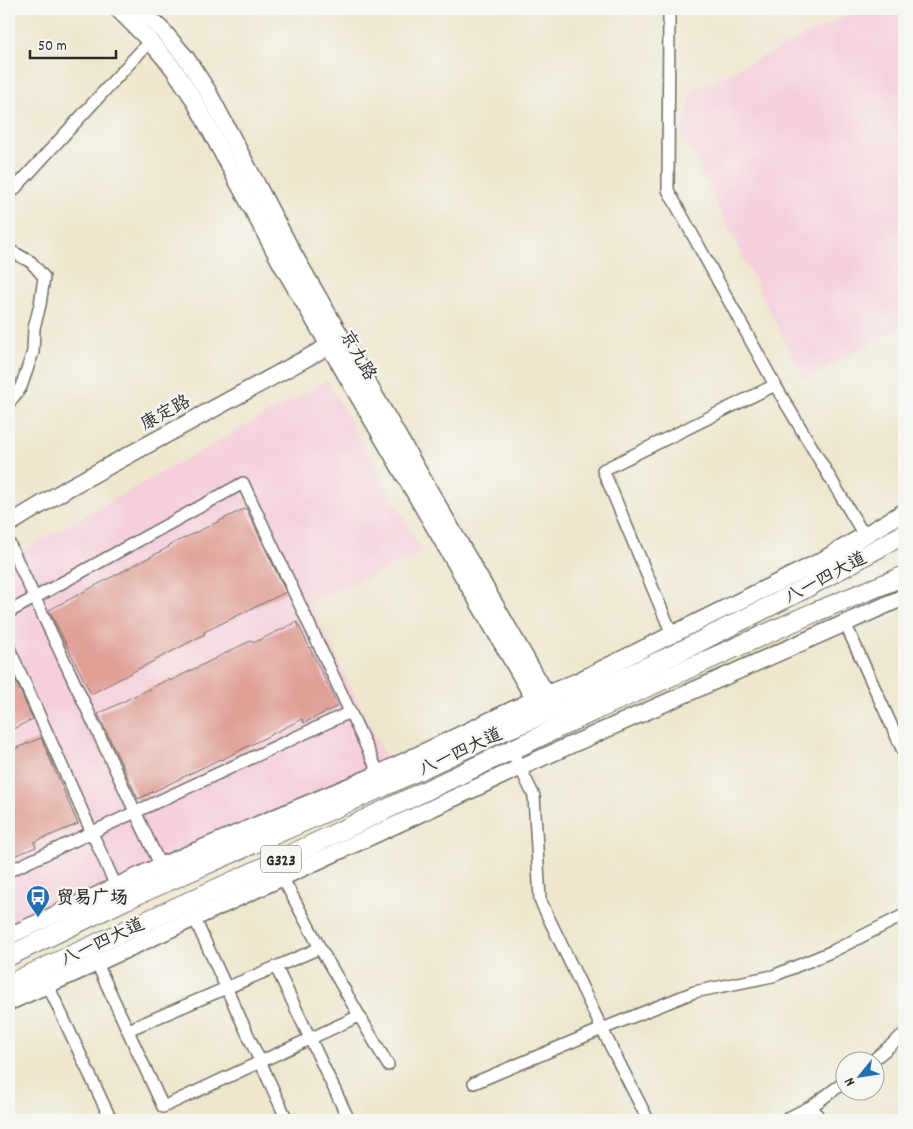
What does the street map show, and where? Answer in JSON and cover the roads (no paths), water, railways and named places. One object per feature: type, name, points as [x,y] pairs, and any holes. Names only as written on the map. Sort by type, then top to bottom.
[{"type":"main road","name":"八一四大道","points":[[9,956],[119,893],[382,780],[549,712],[678,653],[804,589],[904,534]]},
{"type":"main road","points":[[804,589],[904,544]]},
{"type":"main road","points":[[815,612],[904,570]]},
{"type":"main road","name":"八一四大道","points":[[9,984],[44,977],[277,870],[511,749],[549,712],[598,709],[815,612],[904,576]]},
{"type":"street","name":"京九路","points":[[118,9],[156,35]]},
{"type":"street","name":"京九路","points":[[140,9],[173,68],[194,98],[281,263],[336,342],[549,712]]},
{"type":"street","points":[[9,195],[156,35],[148,9]]},
{"type":"street","points":[[669,9],[668,190],[775,385],[864,535]]},
{"type":"street","points":[[9,250],[32,262],[44,277],[34,328],[33,352],[21,387],[9,403]]},
{"type":"street","name":"康定路","points":[[9,524],[70,487],[336,342]]},
{"type":"street","points":[[672,634],[603,470],[775,385]]},
{"type":"street","points":[[9,612],[243,483],[382,780]]},
{"type":"street","points":[[549,712],[576,682],[821,561],[904,512]]},
{"type":"street","points":[[9,544],[164,874]]},
{"type":"street","points":[[388,1065],[277,870],[521,767],[904,597]]},
{"type":"street","points":[[845,623],[904,754]]},
{"type":"street","points":[[9,648],[119,893],[9,936]]},
{"type":"street","points":[[9,871],[350,712]]},
{"type":"street","points":[[511,749],[534,796],[540,900],[648,1120]]},
{"type":"street","points":[[190,909],[287,1120]]},
{"type":"street","points":[[474,1083],[694,992],[773,976],[834,951],[904,915]]},
{"type":"street","points":[[128,1030],[320,948]]},
{"type":"street","points":[[93,955],[163,1107],[359,1016]]},
{"type":"street","points":[[276,967],[345,1119]]},
{"type":"street","points":[[9,1002],[44,977],[111,1120]]},
{"type":"street","points":[[883,1052],[904,1034]]},
{"type":"street","points":[[784,1120],[812,1106],[836,1088]]},
{"type":"street","points":[[812,1106],[820,1120]]},
{"type":"place","name":"贸易广场","points":[[38,918]]}]
